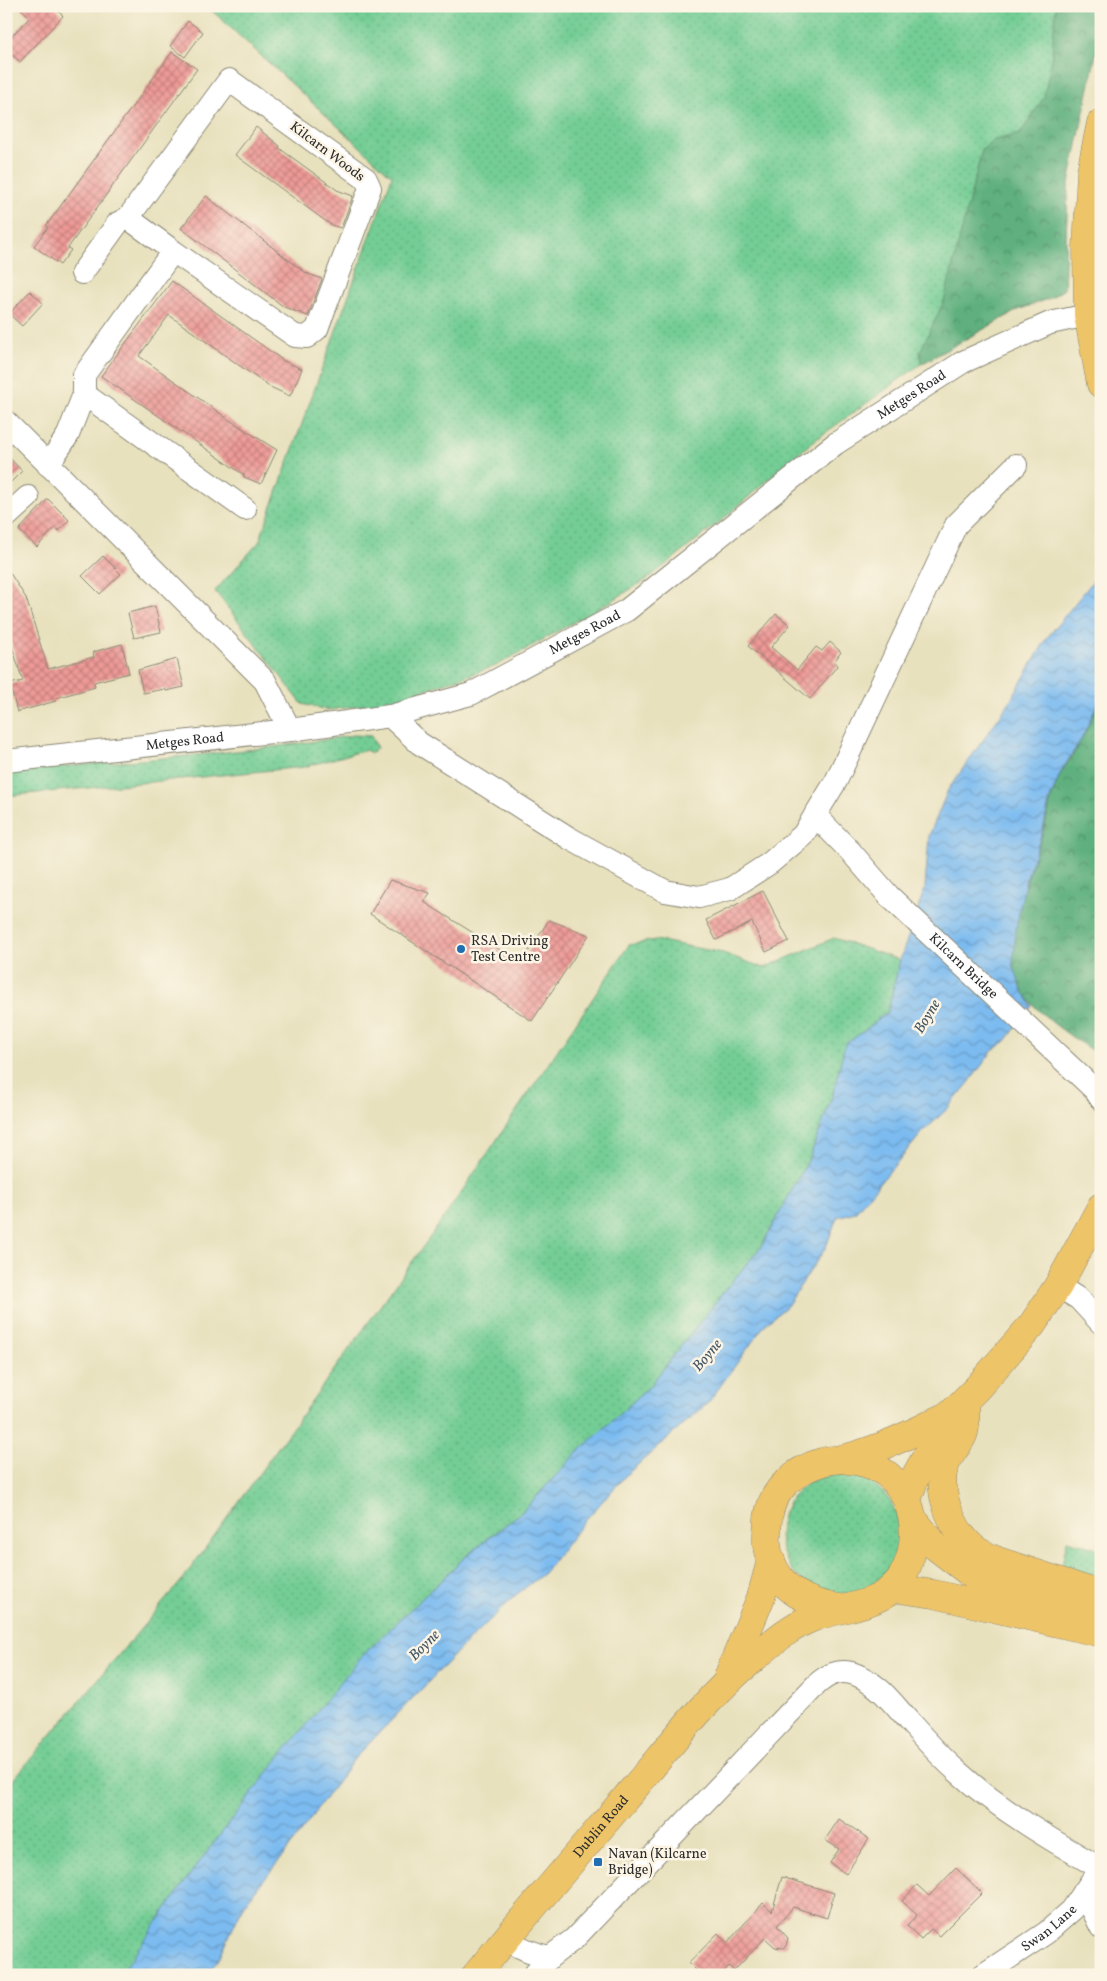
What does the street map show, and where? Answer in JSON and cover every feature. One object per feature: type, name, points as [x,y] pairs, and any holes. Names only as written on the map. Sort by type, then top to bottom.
[{"type":"main road","points":[[1101,123],[1091,171],[1087,248],[1101,384]]},
{"type":"main road","points":[[958,1408],[878,1448],[842,1459],[824,1461],[800,1470],[786,1482],[777,1494],[769,1511],[766,1542],[771,1561],[778,1574],[792,1590],[807,1600],[822,1606],[839,1608],[859,1606],[879,1598],[892,1588],[903,1574],[913,1548],[915,1533],[910,1510],[916,1475],[958,1408],[1014,1347],[1058,1286],[1101,1208]]},
{"type":"main road","points":[[958,1408],[964,1433],[947,1459],[943,1479],[945,1498],[953,1522],[963,1538],[982,1554],[998,1561],[1101,1595]]},
{"type":"main road","points":[[842,1459],[866,1464],[883,1472],[898,1486],[910,1510],[936,1547],[975,1577],[1036,1597],[1101,1614]]},
{"type":"main road","points":[[727,1680],[761,1596],[771,1561]]},
{"type":"main road","points":[[892,1588],[934,1594],[1101,1634]]},
{"type":"main road","points":[[727,1680],[787,1630],[811,1618],[839,1608]]},
{"type":"main road","name":"Dublin Road","points":[[476,1975],[727,1680]]},
{"type":"street","name":"Kilcarn Woods","points":[[82,273],[118,223],[128,218],[229,80],[366,179],[370,188],[317,329],[307,337],[295,336],[172,251],[128,218]]},
{"type":"street","points":[[48,465],[68,435],[84,394],[84,375],[172,251]]},
{"type":"street","name":"Metges Road","points":[[6,761],[290,730],[390,716],[471,694],[627,610],[835,444],[963,362],[1050,323],[1094,314]]},
{"type":"street","points":[[84,394],[245,509]]},
{"type":"street","points":[[6,422],[265,681],[290,730]]},
{"type":"street","points":[[390,716],[418,743],[569,838],[665,891],[699,897],[730,889],[770,863],[803,836],[836,781],[956,525],[1016,465]]},
{"type":"street","points":[[6,517],[28,497]]},
{"type":"street","name":"Kilcarn Bridge","points":[[815,815],[896,903],[1094,1090],[1101,1099]]},
{"type":"street","points":[[1058,1286],[1078,1299],[1100,1320]]},
{"type":"street","points":[[534,1975],[550,1957],[574,1939],[816,1685],[826,1677],[837,1672],[855,1674],[869,1681],[882,1691],[929,1744],[958,1773],[1005,1808],[1100,1868]]},
{"type":"street","name":"Swan Lane","points":[[983,1975],[1046,1933],[1072,1910],[1100,1868]]},
{"type":"street","points":[[1084,1892],[1101,1927]]},
{"type":"street","points":[[506,1939],[525,1950],[550,1957]]},
{"type":"green space","points":[[207,6],[1101,6],[1101,26],[1068,188],[1064,289],[1050,298],[1018,310],[921,364],[811,443],[722,520],[649,578],[496,666],[388,702],[329,710],[302,704],[215,591],[259,542],[392,176]]},
{"type":"green space","points":[[1056,6],[1101,6],[1101,30],[1068,188],[1064,289],[1050,298],[1018,310],[921,364],[920,352],[944,301],[982,150],[994,140],[1020,134],[1044,97],[1051,62]]},
{"type":"green space","points":[[1101,696],[1101,1057],[1057,1026],[1027,998],[1015,971],[1013,952],[1014,932],[1023,891],[1042,835],[1055,788],[1061,773],[1082,738]]},
{"type":"green space","points":[[354,735],[371,736],[377,748],[372,753],[365,750],[304,767],[6,796],[6,772],[267,748]]},
{"type":"green space","points":[[834,938],[900,960],[888,1011],[845,1045],[833,1094],[809,1159],[761,1247],[649,1387],[573,1457],[523,1511],[465,1557],[360,1658],[120,1975],[6,1975],[6,1788],[183,1579],[443,1219],[629,945],[655,940],[723,953],[764,968]]},
{"type":"green space","points":[[840,1474],[863,1478],[883,1491],[896,1511],[900,1534],[896,1557],[883,1577],[863,1590],[840,1594],[817,1590],[797,1577],[784,1557],[780,1534],[784,1511],[797,1491],[817,1478]]},
{"type":"green space","points":[[1067,1540],[1101,1550],[1101,1579],[1061,1570]]},
{"type":"water","name":"Boyne","points":[[1101,576],[1101,696],[1082,738],[1061,772],[1050,799],[1042,833],[1025,883],[1016,929],[1013,964],[1021,988],[1032,1006],[1006,1041],[993,1050],[947,1109],[922,1133],[855,1212],[837,1217],[826,1247],[787,1306],[766,1323],[708,1403],[627,1474],[581,1525],[544,1573],[516,1595],[463,1646],[354,1759],[287,1851],[244,1904],[219,1958],[207,1975],[120,1975],[194,1869],[275,1763],[360,1658],[465,1557],[523,1511],[573,1457],[649,1387],[761,1247],[809,1159],[833,1094],[845,1044],[888,1011],[900,960],[925,888],[929,836],[948,790],[1009,703],[1047,638],[1094,580]]},
{"type":"building","points":[[18,6],[54,6],[63,16],[20,62],[6,49],[6,42],[30,17]]},
{"type":"building","points":[[188,21],[203,32],[185,57],[170,46]]},
{"type":"building","points":[[172,52],[197,69],[68,248],[71,250],[60,265],[34,246],[48,227],[46,226]]},
{"type":"building","points":[[256,127],[280,146],[279,148],[337,190],[353,196],[341,228],[331,225],[235,155]]},
{"type":"building","points":[[206,196],[306,273],[322,279],[308,316],[284,307],[181,228]]},
{"type":"building","points":[[172,281],[284,361],[302,369],[290,396],[268,386],[169,315],[139,356],[231,421],[277,450],[261,484],[244,477],[244,475],[101,376]]},
{"type":"building","points":[[30,291],[43,303],[22,326],[9,314]]},
{"type":"building","points":[[6,454],[22,471],[6,487]]},
{"type":"building","points":[[48,499],[69,520],[59,531],[55,528],[37,547],[19,530]]},
{"type":"building","points":[[103,556],[121,574],[100,594],[82,576]]},
{"type":"building","points":[[6,567],[26,598],[48,669],[94,657],[93,652],[122,644],[129,673],[94,682],[95,687],[17,712],[10,684],[23,681],[6,628]]},
{"type":"building","points":[[155,606],[161,632],[134,638],[128,613]]},
{"type":"building","points":[[776,614],[790,625],[771,647],[797,670],[816,647],[822,651],[830,642],[841,652],[834,662],[838,665],[810,699],[748,646]]},
{"type":"building","points":[[177,659],[184,687],[143,693],[138,670]]},
{"type":"building","name":"RSA Driving Test Centre","points":[[390,880],[430,893],[424,902],[521,963],[549,920],[589,935],[532,1021],[370,914]]},
{"type":"building","points":[[763,891],[789,941],[766,952],[752,922],[716,940],[706,920]]},
{"type":"building","points":[[839,1819],[869,1839],[846,1874],[830,1863],[839,1849],[825,1840]]},
{"type":"building","points":[[956,1868],[982,1893],[939,1936],[931,1929],[921,1939],[907,1926],[917,1915],[902,1901],[917,1885],[929,1896]]},
{"type":"building","points":[[782,1877],[834,1893],[827,1918],[793,1907],[777,1926],[788,1938],[786,1946],[783,1948],[775,1947],[765,1938],[734,1971],[729,1966],[721,1975],[701,1975],[689,1963],[718,1933],[727,1943],[763,1903],[772,1911]]},
{"type":"place","name":"RSA Driving Test Centre","points":[[461,949]]},
{"type":"place","name":"Navan (Kilcarne Bridge)","points":[[598,1862]]}]
